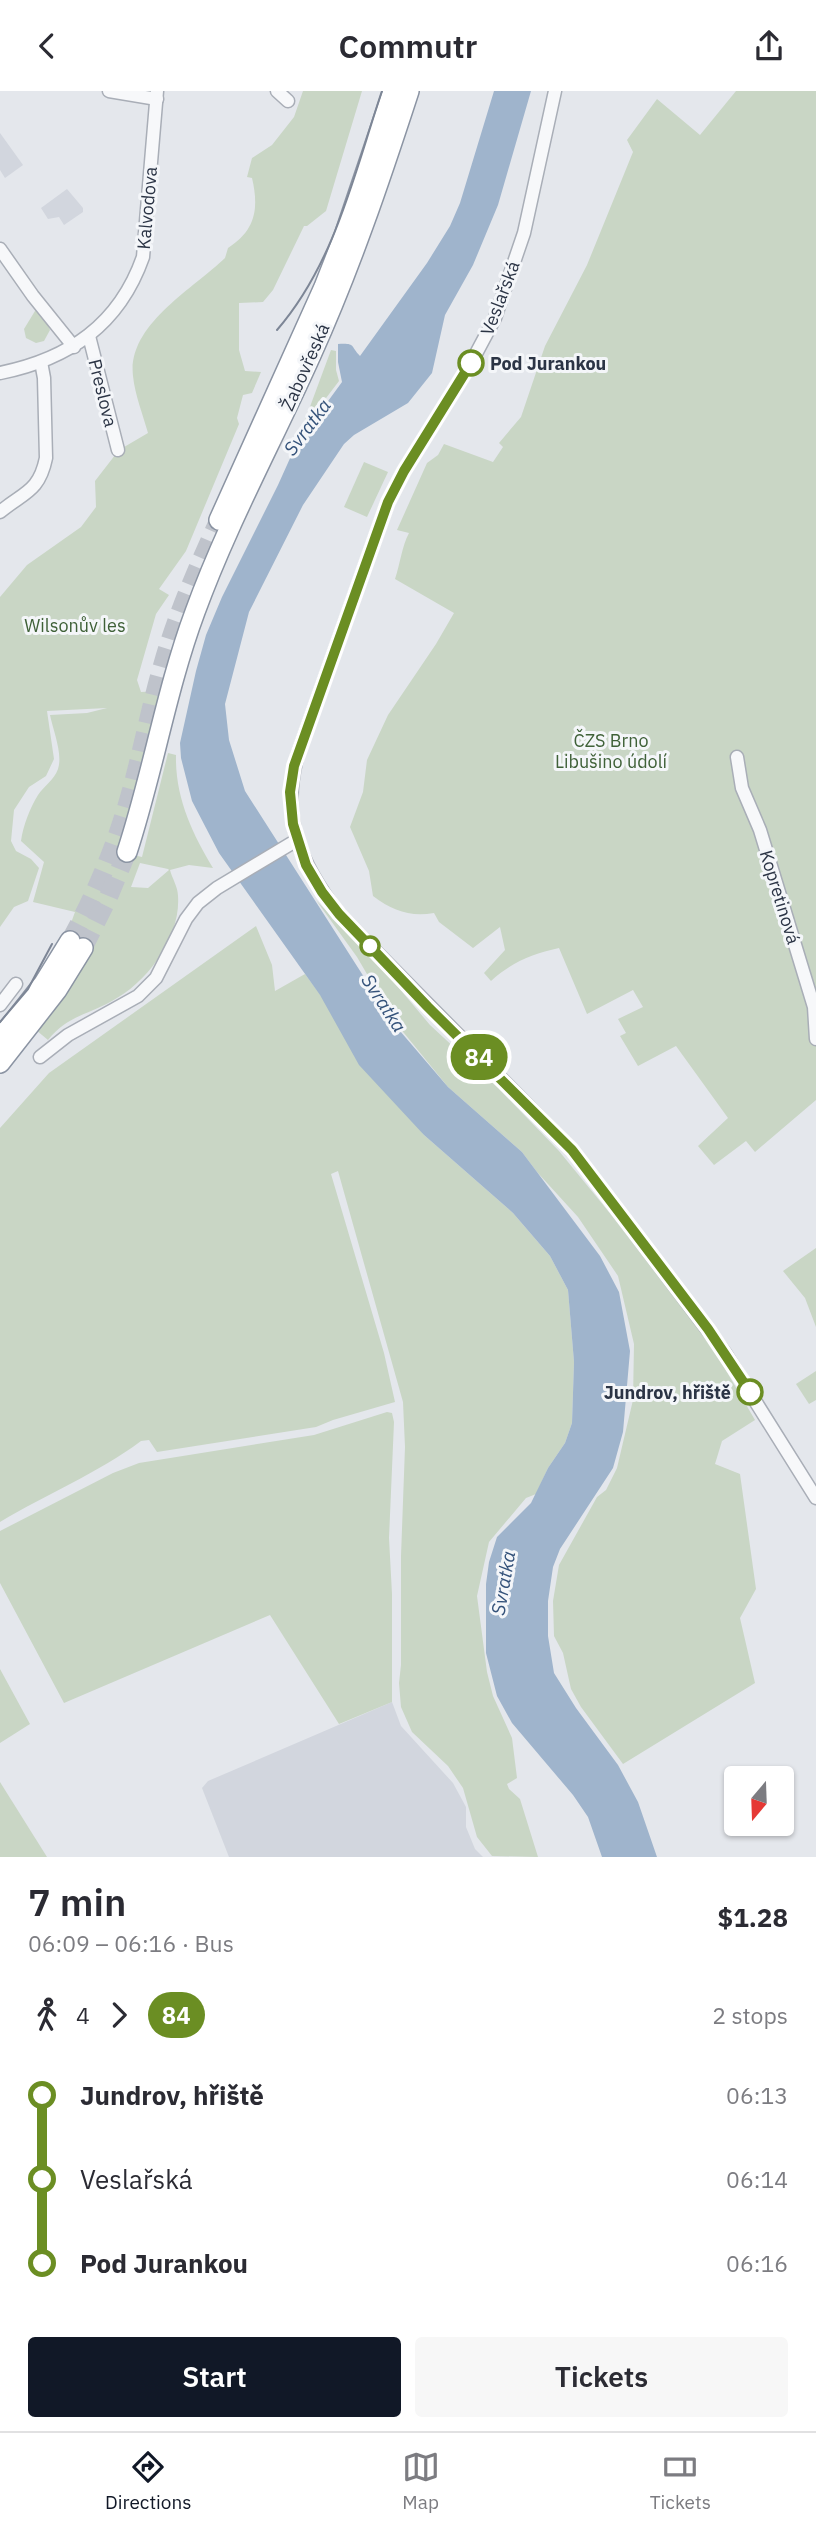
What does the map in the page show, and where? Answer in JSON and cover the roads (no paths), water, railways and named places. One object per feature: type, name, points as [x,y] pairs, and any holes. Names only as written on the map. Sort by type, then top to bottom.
[{"type":"highway","name":"Žabovřeská","points":[[219,520],[324,287],[393,91]]},
{"type":"highway","name":"Žabovřeská","points":[[127,852],[186,637],[205,586],[326,320],[359,239],[409,91]]},
{"type":"highway","points":[[0,1039],[77,945],[57,990],[0,1063]]},
{"type":"street","points":[[109,91],[157,95]]},
{"type":"street","points":[[277,91],[288,101]]},
{"type":"street","name":"Veslařská","points":[[555,91],[524,233],[495,318],[388,502],[298,754],[290,792],[297,840],[306,865],[339,914],[572,1150],[725,1353],[816,1498]]},
{"type":"street","name":"Kalvodova","points":[[0,373],[41,362],[74,347],[89,336],[122,301],[135,280],[143,257],[157,95]]},
{"type":"street","name":"Preslova","points":[[0,249],[74,347]]},
{"type":"street","name":"Preslova","points":[[89,336],[118,450]]},
{"type":"street","points":[[0,512],[33,488],[40,480],[43,470],[46,458],[44,378],[41,362]]},
{"type":"street","name":"Kopretinová","points":[[737,757],[742,788],[760,830],[814,1007],[816,1039]]},
{"type":"street","points":[[40,1057],[68,1035],[138,996],[156,978],[191,911],[210,893],[297,840]]},
{"type":"street","points":[[0,1005],[16,984]]},
{"type":"water","name":"Svratka","points":[[494,91],[531,91],[498,205],[473,265],[445,315],[432,373],[408,403],[354,435],[344,444],[303,505],[249,612],[225,704],[229,740],[245,791],[394,1024],[448,1087],[522,1152],[600,1256],[619,1292],[630,1351],[623,1432],[613,1468],[560,1549],[553,1567],[548,1601],[548,1636],[554,1673],[618,1765],[638,1802],[657,1857],[602,1857],[588,1817],[573,1795],[512,1723],[497,1696],[486,1653],[486,1584],[497,1537],[531,1503],[548,1468],[565,1443],[572,1423],[574,1362],[568,1290],[550,1256],[513,1213],[424,1135],[359,1065],[320,995],[219,853],[192,801],[181,758],[180,743],[206,635],[296,445],[342,382],[338,344],[352,346],[360,356],[427,263],[450,226],[460,203]]},
{"type":"tunnel","points":[[70,941],[111,854],[134,782],[169,645],[188,591],[219,520]]},
{"type":"tunnel","points":[[83,948],[127,852]]},
{"type":"tram line","points":[[277,330],[297,304],[328,247],[341,217],[382,91]]},
{"type":"tram line","points":[[0,1022],[28,989],[52,944]]},
{"type":"place","name":"Pod Jurankou","points":[[471,363]]},
{"type":"place","name":"Jundrov, hřiště","points":[[750,1392]]},
{"type":"park label","name":"Wilsonův les","points":[[75,625]]},
{"type":"park label","name":"ČZS Brno Libušino údolí","points":[[611,750]]}]
